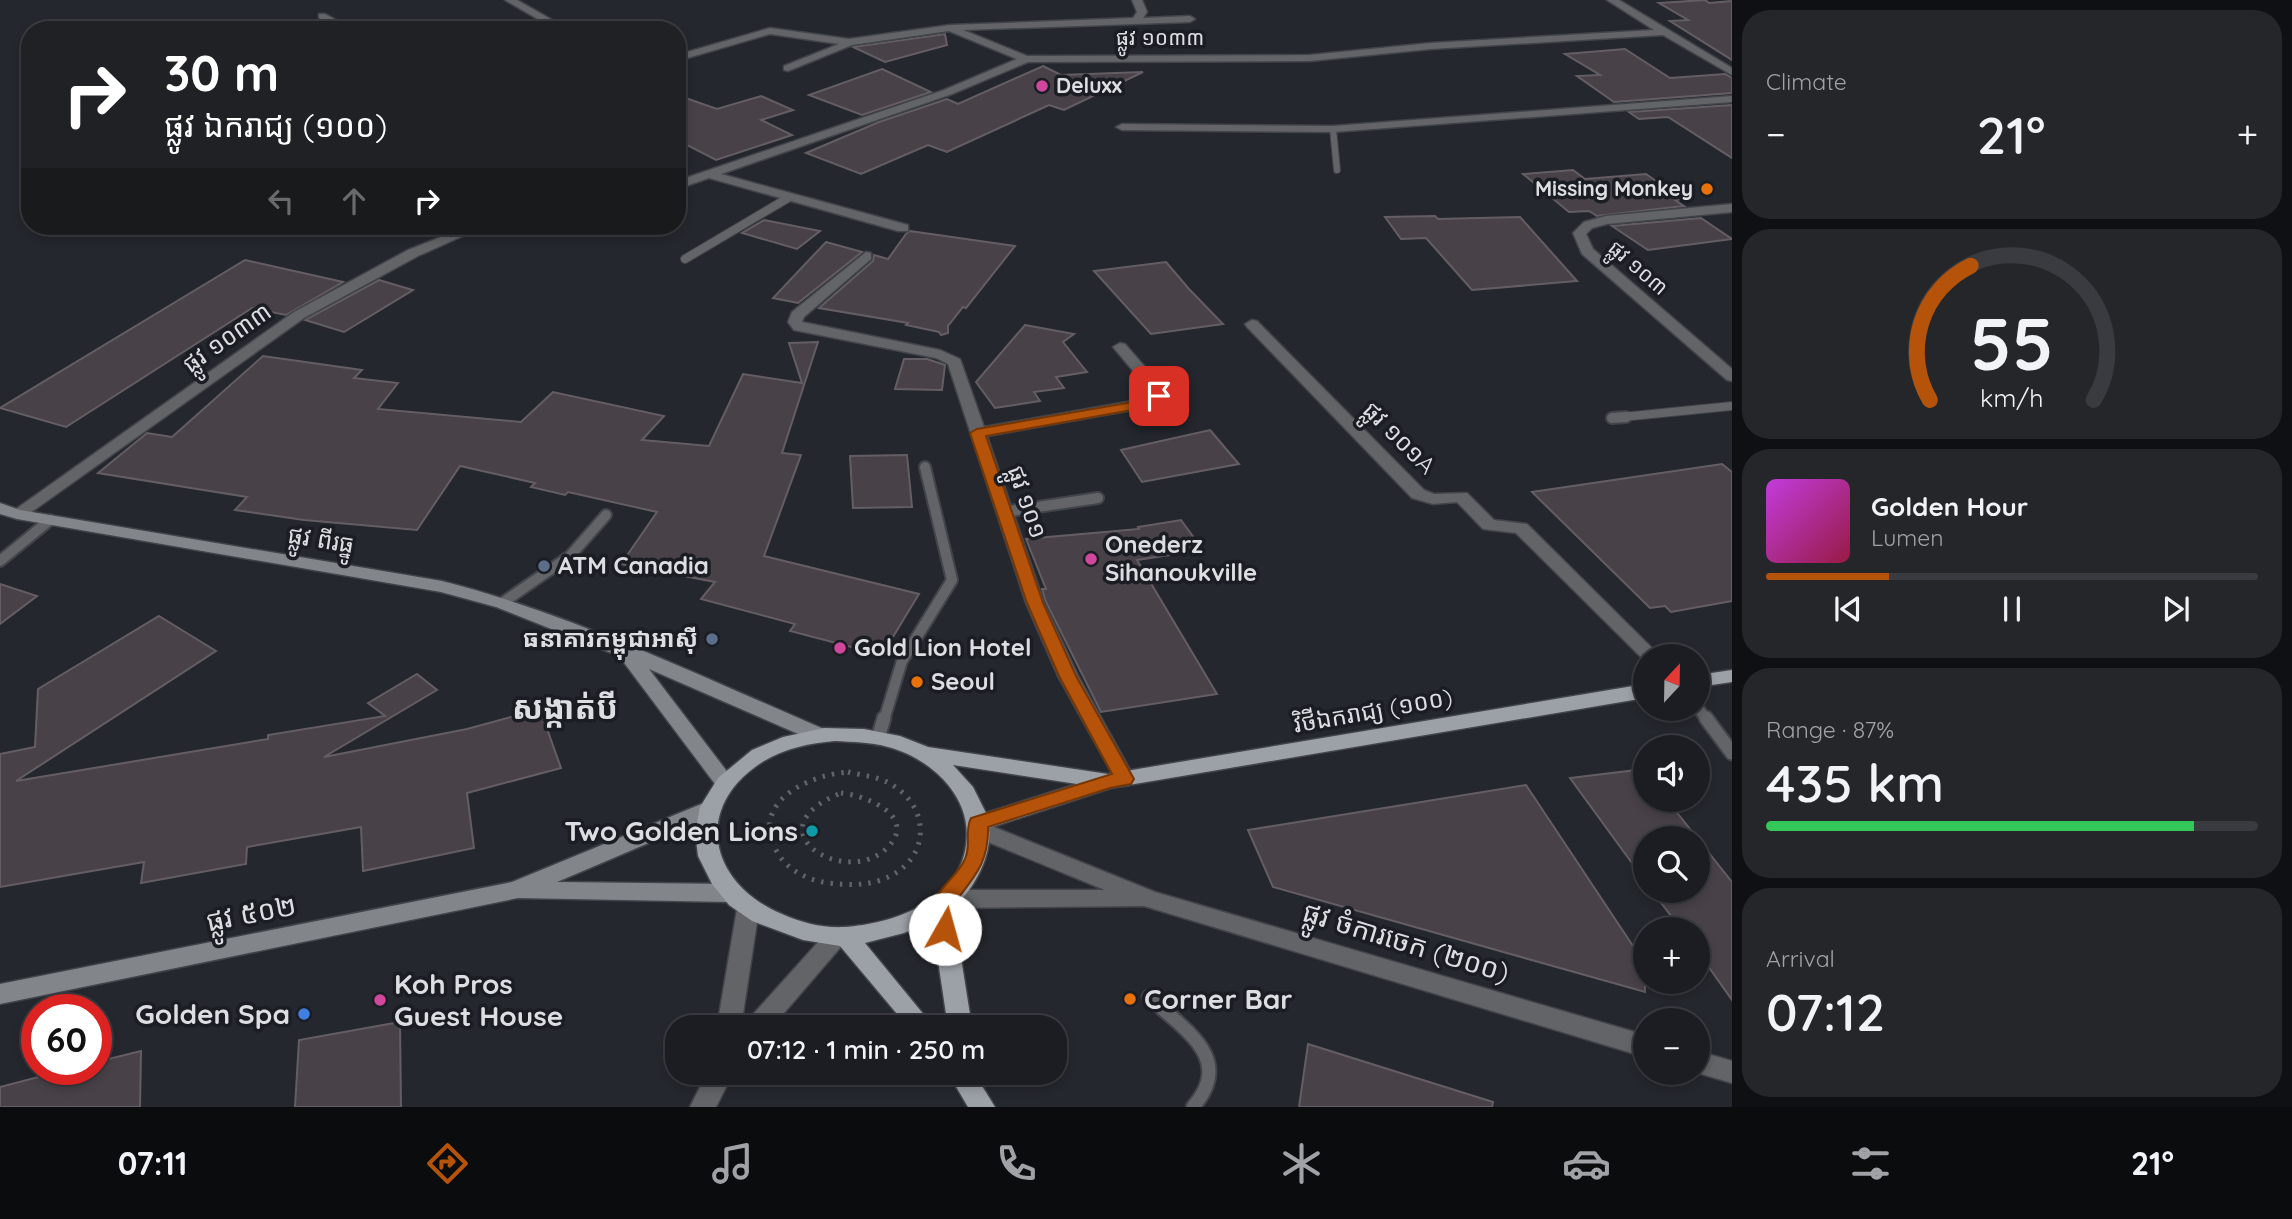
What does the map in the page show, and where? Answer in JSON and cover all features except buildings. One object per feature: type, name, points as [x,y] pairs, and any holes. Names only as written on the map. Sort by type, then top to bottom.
[{"type":"main road","name":"ផ្លូវ ពីរធ្នូ","points":[[9,511],[442,587],[502,603],[626,652],[819,735]]},
{"type":"main road","points":[[626,652],[725,783]]},
{"type":"main road","points":[[1710,679],[1732,676]]},
{"type":"main road","name":"វិថីឯករាជ្យ (១០០)","points":[[1117,780],[1633,693]]},
{"type":"main road","points":[[924,753],[950,772],[969,795],[979,826],[979,847],[973,864],[944,902],[897,928],[842,936],[804,932],[774,923],[748,909],[729,893],[714,872],[706,850],[705,828],[710,808],[725,783],[750,761],[782,745],[819,735],[878,738],[924,753],[1117,780]]},
{"type":"main road","points":[[979,826],[1117,780]]},
{"type":"main road","name":"ផ្លូវ ៥០២","points":[[0,994],[515,890],[710,808]]},
{"type":"main road","name":"ផ្លូវ ៥០២","points":[[515,890],[729,893]]},
{"type":"main road","points":[[944,902],[958,1015]]},
{"type":"main road","points":[[842,936],[911,1015]]},
{"type":"main road","points":[[970,1085],[982,1107]]},
{"type":"street","points":[[510,0],[550,21]]},
{"type":"street","points":[[1137,0],[1142,12],[1137,20]]},
{"type":"street","points":[[1612,0],[1732,72]]},
{"type":"street","points":[[524,6],[537,3]]},
{"type":"street","points":[[322,16],[332,21]]},
{"type":"street","points":[[686,55],[770,31],[849,42],[950,28],[1190,19]]},
{"type":"street","points":[[950,28],[1026,59]]},
{"type":"street","name":"ផ្លូវ ១០៣៣","points":[[686,182],[948,92],[1026,59],[1310,58],[1431,46],[1663,32]]},
{"type":"street","points":[[788,68],[849,42]]},
{"type":"street","points":[[1122,127],[1333,129],[1732,99]]},
{"type":"street","points":[[708,174],[903,228]]},
{"type":"street","name":"ផ្លូវ ១០៣","points":[[1732,208],[1606,219],[1588,225],[1579,233],[1587,251],[1732,377]]},
{"type":"street","name":"ផ្លូវ ១០៣៣","points":[[9,511],[299,315],[412,253],[457,235]]},
{"type":"street","name":"ផ្លូវ ១០១","points":[[866,256],[797,315],[795,322],[799,327],[949,357],[955,362],[1035,603],[1117,780]]},
{"type":"street","name":"ផ្លូវ ១០១A","points":[[1252,324],[1418,494],[1433,499],[1454,495],[1461,497],[1489,525],[1521,528],[1639,644]]},
{"type":"street","points":[[977,433],[1155,402],[1159,396],[1157,390],[1120,347]]},
{"type":"street","name":"ផ្លូវ ចំការចេក (២០០)","points":[[979,826],[1149,899],[1633,1042]]},
{"type":"street","name":"ផ្លូវ ចំការចេក (២០០)","points":[[944,902],[1149,899]]},
{"type":"street","points":[[731,1015],[748,909]]},
{"type":"street","points":[[768,1015],[842,936]]},
{"type":"street","points":[[1710,1066],[1732,1072]]},
{"type":"street","points":[[703,1107],[714,1085]]},
{"type":"lane","points":[[1333,129],[1337,170]]},
{"type":"lane","points":[[685,260],[788,198]]},
{"type":"lane","points":[[1612,418],[1732,406]]},
{"type":"lane","points":[[878,738],[902,661],[952,580],[925,467]]},
{"type":"lane","points":[[1004,512],[1098,498]]},
{"type":"lane","points":[[502,603],[570,556],[607,515]]},
{"type":"lane","points":[[0,561],[50,520]]},
{"type":"lane","points":[[1708,721],[1732,753]]},
{"type":"lane","points":[[1149,997],[1205,1050],[1211,1061],[1210,1076],[1193,1107]]},
{"type":"path","points":[[834,773],[865,774],[881,778],[908,794],[919,809],[924,827],[923,836],[915,856],[889,877],[872,883],[847,886],[816,882],[789,868],[772,846],[769,833],[771,818],[779,802],[811,778],[834,773]]},
{"type":"path","points":[[841,793],[860,794],[887,808],[893,816],[895,832],[885,850],[865,860],[829,860],[814,852],[803,839],[802,821],[806,811],[826,797],[841,793]]},
{"type":"place","name":"Deluxx","points":[[1042,86]]},
{"type":"place","name":"Missing Monkey","points":[[1707,189]]},
{"type":"place","name":"Onederz Sihanoukville","points":[[1091,559]]},
{"type":"place","name":"ATM Canadia","points":[[544,566]]},
{"type":"place","name":"ធនាគារកម្ពុជាអាសុី","points":[[712,639]]},
{"type":"place","name":"Gold Lion Hotel","points":[[840,648]]},
{"type":"place","name":"Seoul","points":[[917,682]]},
{"type":"place","name":"Two Golden Lions","points":[[812,831]]},
{"type":"place","name":"Corner Bar","points":[[1130,999]]},
{"type":"place","name":"Koh Pros Guest House","points":[[380,1000]]},
{"type":"place","name":"Golden Spa","points":[[304,1014]]},
{"type":"district","name":"សង្កាត់បី","points":[[565,708]]},
{"type":"route","points":[[945,929],[941,905],[964,880],[973,864],[979,847],[978,823],[1110,781],[1125,779],[1068,676],[1035,603],[977,433],[1155,402],[1159,396]]}]
